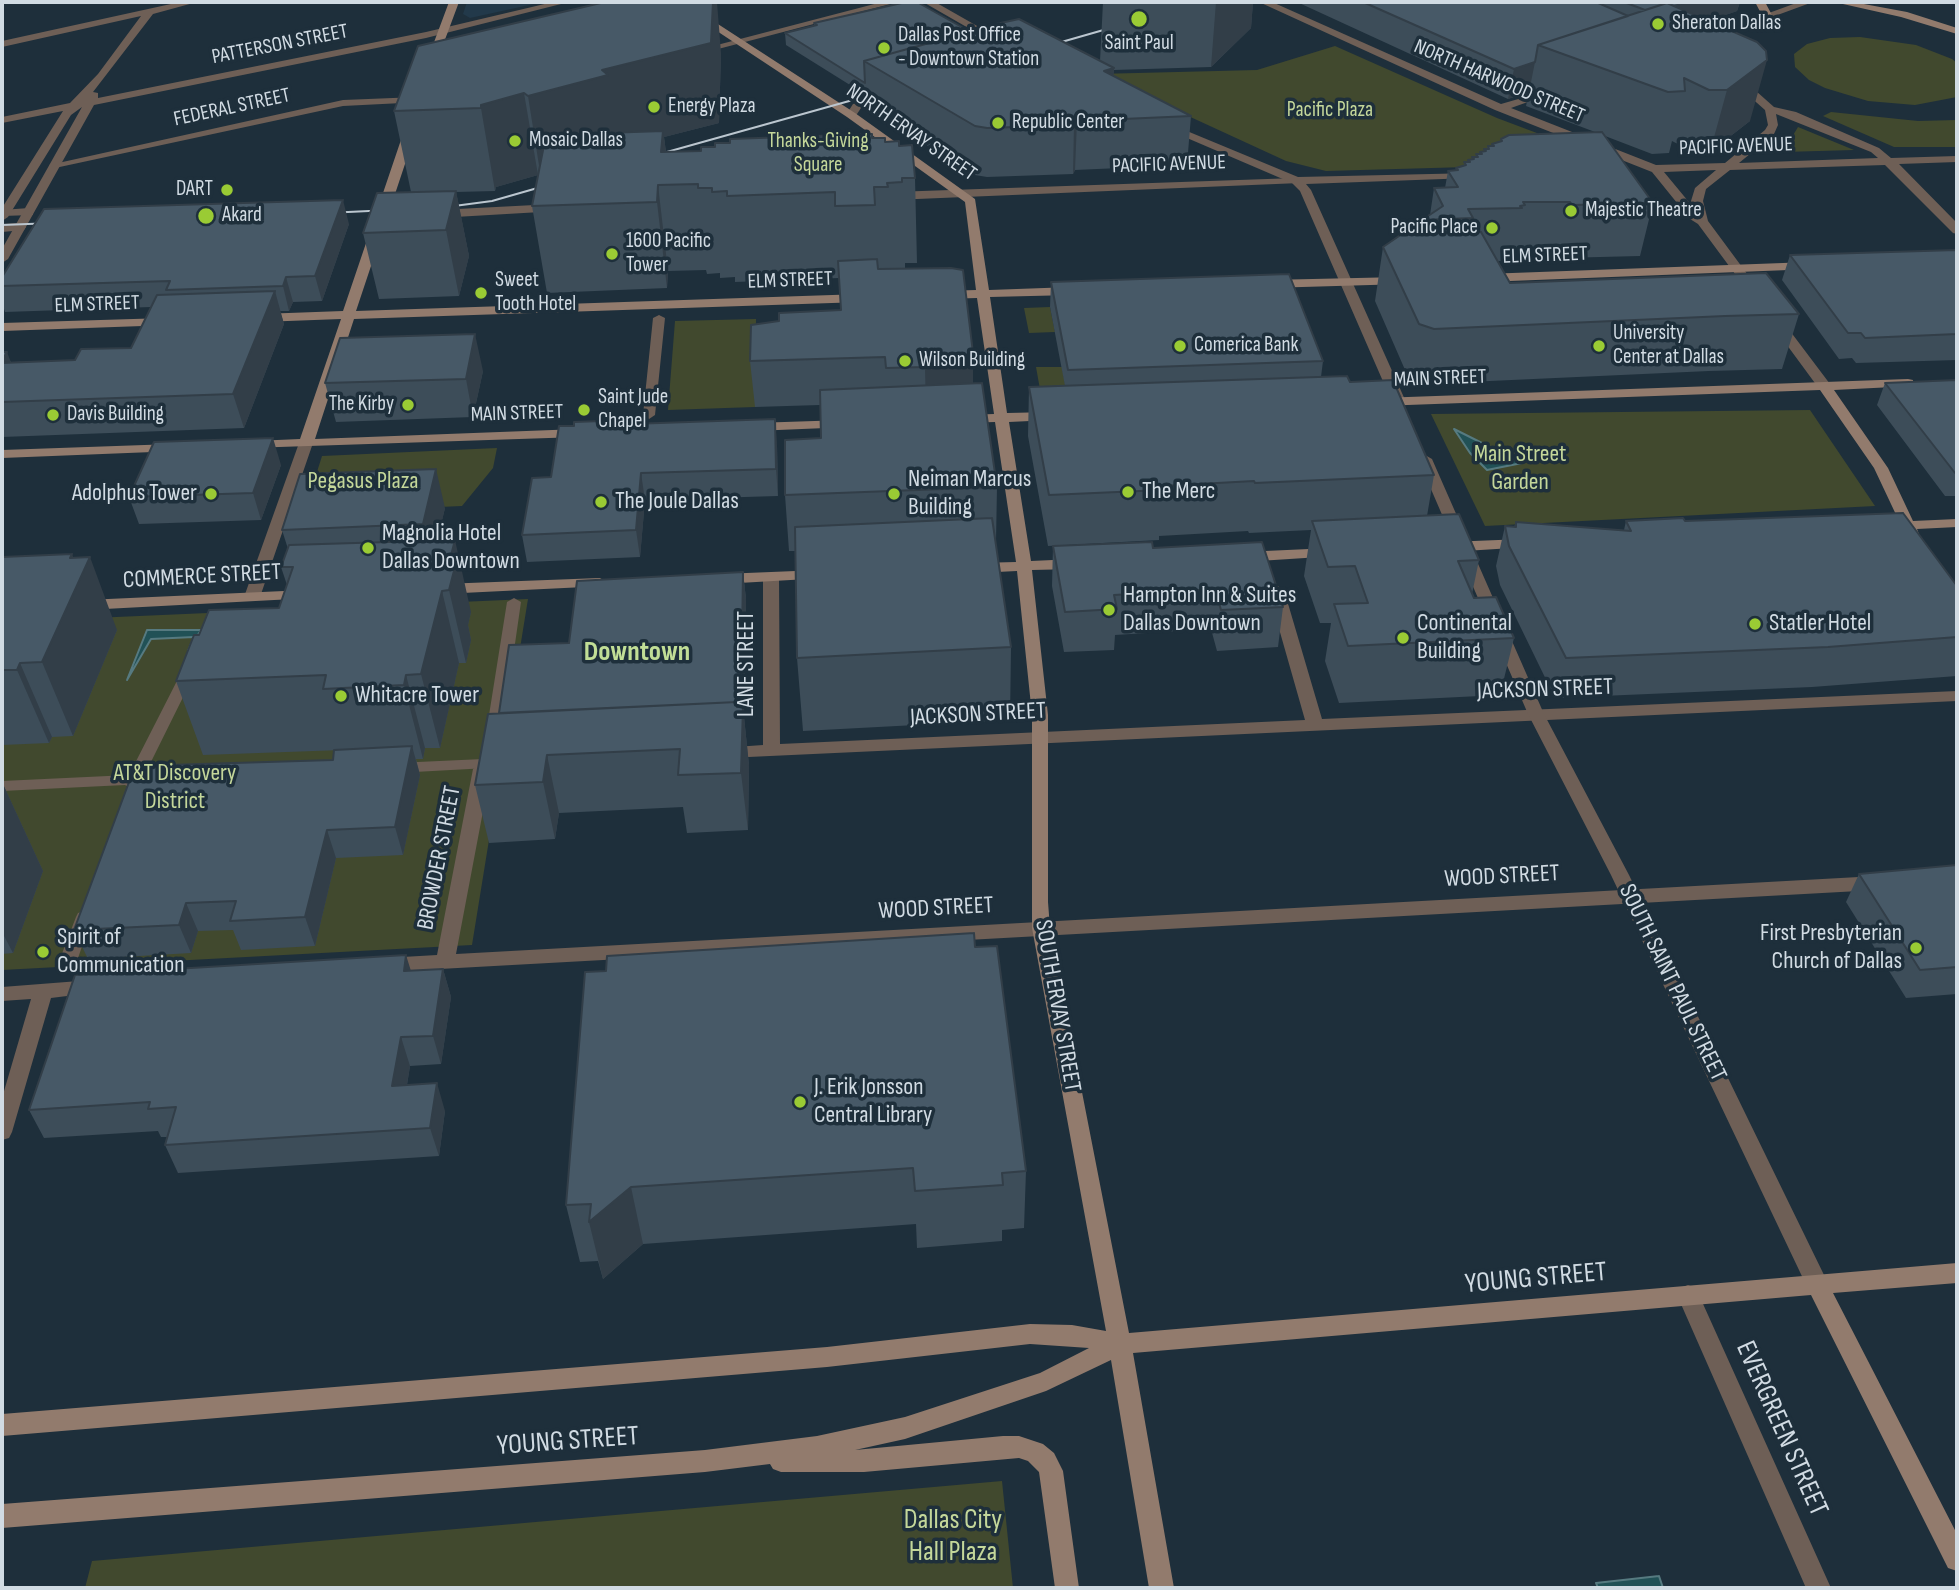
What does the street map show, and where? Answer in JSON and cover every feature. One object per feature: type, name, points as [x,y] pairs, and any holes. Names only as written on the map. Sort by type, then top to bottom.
[{"type":"main road","points":[[430,68],[454,2]]},
{"type":"main road","name":"NORTH ERVAY STREET","points":[[678,2],[851,115],[971,201],[1002,418]]},
{"type":"main road","points":[[1760,2],[1768,16]]},
{"type":"main road","points":[[1839,2],[1903,14],[1957,31]]},
{"type":"main road","points":[[1891,2],[1957,21]]},
{"type":"main road","points":[[306,443],[348,315],[387,216],[418,104]]},
{"type":"main road","name":"ELM STREET","points":[[1467,278],[1821,266]]},
{"type":"main road","points":[[1257,285],[1413,280]]},
{"type":"main road","points":[[932,295],[1086,290]]},
{"type":"main road","name":"ELM STREET","points":[[250,319],[877,297]]},
{"type":"main road","name":"ELM STREET","points":[[2,327],[185,321]]},
{"type":"main road","name":"MAIN STREET","points":[[1362,402],[1402,408],[1916,383]]},
{"type":"main road","points":[[1825,387],[1881,468],[1921,554]]},
{"type":"main road","points":[[950,420],[1060,416]]},
{"type":"main road","name":"SOUTH ERVAY STREET","points":[[1002,418],[1025,566],[1040,715],[1041,928],[1120,1344],[1162,1588]]},
{"type":"main road","points":[[743,427],[866,423]]},
{"type":"main road","name":"MAIN STREET","points":[[234,446],[593,433]]},
{"type":"main road","points":[[2,454],[192,447]]},
{"type":"main road","points":[[1878,526],[1957,523]]},
{"type":"main road","points":[[1438,548],[1540,543]]},
{"type":"main road","points":[[1230,558],[1345,552]]},
{"type":"main road","points":[[959,569],[1087,564]]},
{"type":"main road","points":[[704,579],[839,574]]},
{"type":"main road","points":[[425,590],[611,583]]},
{"type":"main road","name":"COMMERCE STREET","points":[[70,606],[321,594]]},
{"type":"main road","name":"YOUNG STREET","points":[[2,1425],[827,1357],[1030,1334],[1072,1335],[1120,1344],[1957,1273]]},
{"type":"main road","name":"SOUTH SAINT PAUL STREET","points":[[1817,1284],[1957,1559]]},
{"type":"main road","name":"YOUNG STREET","points":[[2,1516],[705,1461],[817,1447],[905,1428],[1046,1381],[1120,1344]]},
{"type":"main road","points":[[705,1461],[864,1461],[1003,1447],[1019,1447],[1035,1452],[1046,1461],[1051,1471],[1067,1588]]},
{"type":"street","points":[[2,44],[146,6],[192,2]]},
{"type":"street","name":"PATTERSON STREET","points":[[2,120],[443,31],[565,2]]},
{"type":"street","points":[[682,56],[893,2]]},
{"type":"street","points":[[928,2],[1003,44]]},
{"type":"street","name":"NORTH HARWOOD STREET","points":[[1264,2],[1499,108],[1655,169],[1694,216],[1702,221],[1825,387]]},
{"type":"street","points":[[1696,41],[1808,2]]},
{"type":"street","points":[[2,259],[92,102],[102,76],[146,6]]},
{"type":"street","points":[[3,214],[73,106],[102,76]]},
{"type":"street","points":[[1726,82],[1752,93],[1770,109],[1792,114],[1863,144],[1890,162],[1957,230]]},
{"type":"street","points":[[1499,108],[1559,87]]},
{"type":"street","points":[[851,115],[857,106],[898,94]]},
{"type":"street","name":"FEDERAL STREET","points":[[55,165],[343,103],[418,104]]},
{"type":"street","points":[[1702,221],[1698,193],[1707,180],[1728,167],[1770,132],[1773,125],[1770,109]]},
{"type":"street","points":[[1156,120],[1296,181],[1305,190],[1402,408]]},
{"type":"street","name":"PACIFIC AVENUE","points":[[1626,170],[1957,159]]},
{"type":"street","name":"PACIFIC AVENUE","points":[[882,196],[1489,175]]},
{"type":"street","points":[[427,214],[566,207]]},
{"type":"street","points":[[3,214],[29,212]]},
{"type":"street","points":[[2,228],[20,227]]},
{"type":"street","points":[[649,415],[659,317]]},
{"type":"street","name":"SOUTH SAINT PAUL STREET","points":[[1417,440],[1536,714],[1630,895],[1817,1284]]},
{"type":"street","points":[[252,597],[306,443]]},
{"type":"street","points":[[1266,556],[1315,724]]},
{"type":"street","name":"LANE STREET","points":[[771,577],[772,750]]},
{"type":"street","name":"BROWDER STREET","points":[[445,961],[491,758],[514,602]]},
{"type":"street","points":[[124,805],[133,780],[189,671],[199,661]]},
{"type":"street","name":"JACKSON STREET","points":[[710,753],[1957,696]]},
{"type":"street","points":[[377,768],[491,758]]},
{"type":"street","points":[[2,786],[160,778]]},
{"type":"street","name":"WOOD STREET","points":[[370,965],[1902,882]]},
{"type":"street","points":[[68,964],[89,904]]},
{"type":"street","points":[[2,994],[105,987]]},
{"type":"street","points":[[2,1132],[43,991]]},
{"type":"street","name":"EVERGREEN STREET","points":[[1688,1295],[1819,1588]]},
{"type":"shaded area","points":[[467,2],[543,2],[470,18],[463,14]]},
{"type":"shaded area","points":[[1454,429],[1522,463],[1487,470],[1470,453]]},
{"type":"shaded area","points":[[147,630],[201,630],[188,651],[194,637],[151,639],[127,680]]},
{"type":"shaded area","points":[[1659,1576],[1663,1588],[1598,1588],[1596,1583]]},
{"type":"green space","points":[[1860,37],[1916,45],[1952,59],[1957,63],[1957,97],[1915,105],[1868,101],[1825,88],[1809,80],[1795,67],[1794,54],[1807,44],[1830,38]]},
{"type":"green space","name":"Pacific Plaza","points":[[1335,46],[1497,118],[1582,150],[1574,164],[1326,171],[1286,161],[1097,74],[1257,70]]},
{"type":"green space","points":[[1831,112],[1918,121],[1957,120],[1957,147],[1894,147],[1823,116]]},
{"type":"green space","points":[[1798,127],[1854,150],[1783,152]]},
{"type":"green space","points":[[1050,307],[1055,332],[1029,333],[1024,308]]},
{"type":"green space","points":[[756,319],[755,407],[668,410],[675,321]]},
{"type":"green space","points":[[1036,367],[1062,367],[1067,394],[1041,395]]},
{"type":"green space","name":"Main Street Garden","points":[[1810,410],[1875,506],[1485,526],[1431,414]]},
{"type":"green space","name":"Pegasus Plaza","points":[[497,448],[493,468],[462,506],[304,513],[322,456]]},
{"type":"green space","name":"AT&T Discovery District","points":[[528,599],[472,945],[2,970],[2,622]]},
{"type":"green space","name":"Dallas City Hall Plaza","points":[[1002,1481],[1013,1588],[85,1588],[92,1561]]},
{"type":"building","points":[[605,2],[713,2],[711,43],[602,70],[608,75],[528,96],[524,93],[481,105],[481,108],[394,111],[418,46]]},
{"type":"building","points":[[906,2],[917,2],[967,30],[864,61],[865,83],[785,33],[817,25],[814,23]]},
{"type":"building","points":[[1363,2],[1596,2],[1628,16],[1538,45],[1535,62],[1514,69]]},
{"type":"building","points":[[1624,2],[1688,2],[1674,6],[1667,3],[1645,10]]},
{"type":"building","points":[[1667,3],[1757,42],[1766,51],[1767,60],[1727,90],[1709,90],[1684,78],[1685,91],[1668,92],[1538,45]]},
{"type":"building","points":[[1019,19],[1114,68],[1104,71],[1191,116],[1077,121],[1074,125],[987,128],[975,126],[864,61],[951,37],[959,32]]},
{"type":"building","points":[[663,131],[661,152],[701,151],[701,147],[715,147],[715,143],[730,143],[730,139],[872,134],[872,138],[885,138],[885,142],[899,141],[899,146],[912,145],[915,178],[902,178],[902,182],[887,183],[888,187],[874,187],[875,205],[835,206],[835,192],[727,196],[727,191],[712,192],[712,188],[698,188],[698,184],[658,185],[657,202],[532,206],[546,135]]},
{"type":"building","points":[[1602,132],[1653,203],[1572,205],[1570,202],[1523,202],[1525,205],[1520,206],[1522,208],[1468,209],[1473,218],[1422,220],[1443,206],[1434,188],[1458,187],[1448,171],[1458,170],[1456,168],[1466,165],[1464,162],[1470,162],[1468,160],[1474,159],[1472,157],[1478,157],[1476,154],[1482,154],[1480,152],[1489,149],[1488,146],[1494,146],[1492,144],[1509,135]]},
{"type":"building","points":[[456,191],[446,230],[363,233],[377,193]]},
{"type":"building","points":[[343,200],[315,276],[286,277],[283,286],[166,290],[170,281],[2,286],[2,277],[44,209]]},
{"type":"building","points":[[1481,232],[1510,283],[1766,273],[1799,314],[1434,329],[1419,324],[1383,247],[1402,234]]},
{"type":"building","points":[[1957,250],[1957,334],[1865,338],[1861,333],[1848,333],[1790,255]]},
{"type":"building","points":[[877,259],[878,269],[963,270],[973,353],[925,367],[886,368],[885,357],[750,361],[751,325],[779,321],[779,313],[841,310],[838,261]]},
{"type":"building","name":"Comerica Bank","points":[[1289,274],[1323,361],[1068,370],[1051,282]]},
{"type":"building","points":[[275,291],[233,394],[2,402],[2,363],[75,360],[81,349],[131,348],[157,295]]},
{"type":"building","points":[[475,334],[466,379],[325,383],[340,338]]},
{"type":"building","points":[[1347,376],[1350,382],[1393,380],[1434,475],[1254,481],[1162,486],[1163,490],[1049,495],[1029,387]]},
{"type":"building","points":[[1957,380],[1957,473],[1955,473],[1885,383]]},
{"type":"building","points":[[982,383],[997,487],[785,495],[785,440],[821,438],[820,390]]},
{"type":"building","points":[[775,419],[776,469],[641,473],[636,530],[522,535],[532,478],[551,477],[559,426],[574,426],[574,422],[602,421],[602,425]]},
{"type":"building","points":[[273,438],[253,493],[129,497],[154,442]]},
{"type":"building","points":[[436,469],[423,524],[282,530],[300,474]]},
{"type":"building","name":"Statler Hotel","points":[[1903,513],[1957,586],[1957,637],[1828,647],[1566,658],[1509,546],[1505,526],[1516,527],[1516,522],[1631,531],[1626,521]]},
{"type":"building","points":[[1459,514],[1479,560],[1458,561],[1474,598],[1496,597],[1514,638],[1348,646],[1334,604],[1368,603],[1355,566],[1328,567],[1312,521]]},
{"type":"building","points":[[992,518],[1011,647],[797,658],[795,527]]},
{"type":"building","points":[[455,540],[448,567],[455,567],[449,590],[442,591],[421,674],[406,675],[404,685],[323,689],[326,675],[176,681],[194,635],[199,635],[209,610],[279,608],[293,567],[281,567],[289,545]]},
{"type":"building","points":[[1152,542],[1153,548],[1262,542],[1283,607],[1221,610],[1215,589],[1114,595],[1117,609],[1065,612],[1053,546]]},
{"type":"building","points":[[72,554],[70,558],[90,557],[42,662],[20,663],[17,670],[2,670],[2,557]]},
{"type":"building","points":[[743,572],[741,707],[738,707],[737,702],[499,713],[509,645],[569,643],[577,581]]},
{"type":"building","points":[[737,702],[737,707],[743,707],[741,773],[678,775],[680,749],[547,755],[543,782],[475,785],[488,714]]},
{"type":"building","points":[[412,746],[395,827],[327,830],[305,917],[230,921],[236,901],[186,903],[179,925],[74,930],[135,766],[333,760],[334,750]]},
{"type":"building","points":[[1957,865],[1957,967],[1920,970],[1859,874]]},
{"type":"building","name":"J. Erik Jonsson Central Library","points":[[974,933],[975,947],[997,946],[1026,1171],[1002,1173],[1003,1185],[915,1191],[913,1168],[631,1187],[589,1222],[591,1204],[566,1205],[585,972],[606,971],[607,956]]},
{"type":"building","points":[[406,955],[404,971],[443,969],[433,1036],[401,1037],[392,1086],[437,1083],[430,1128],[165,1145],[176,1107],[148,1109],[150,1102],[29,1110],[75,975]]},
{"type":"tram line","points":[[1044,47],[1121,25]]},
{"type":"tram line","points":[[649,157],[885,91]]},
{"type":"tram line","points":[[439,208],[492,201],[555,183]]},
{"type":"tram line","points":[[327,213],[390,210]]},
{"type":"tram line","points":[[2,225],[54,223]]},
{"type":"place","name":"Saint Paul","points":[[1139,19]]},
{"type":"place","name":"Sheraton Dallas","points":[[1658,24]]},
{"type":"place","name":"Dallas Post Office - Downtown Station","points":[[884,48]]},
{"type":"place","name":"Energy Plaza","points":[[654,107]]},
{"type":"place","name":"Republic Center","points":[[998,123]]},
{"type":"place","name":"Mosaic Dallas","points":[[515,141]]},
{"type":"place","name":"DART","points":[[227,190]]},
{"type":"place","name":"Majestic Theatre","points":[[1571,211]]},
{"type":"place","name":"Akard","points":[[206,216]]},
{"type":"place","name":"Pacific Place","points":[[1492,228]]},
{"type":"place","name":"1600 Pacific Tower","points":[[612,254]]},
{"type":"place","name":"Sweet Tooth Hotel","points":[[481,293]]},
{"type":"place","name":"Comerica Bank","points":[[1180,346]]},
{"type":"place","name":"University Center at Dallas","points":[[1599,346]]},
{"type":"place","name":"Wilson Building","points":[[905,361]]},
{"type":"place","name":"The Kirby","points":[[408,405]]},
{"type":"place","name":"Saint Jude Chapel","points":[[584,410]]},
{"type":"place","name":"Davis Building","points":[[53,415]]},
{"type":"place","name":"The Merc","points":[[1128,492]]},
{"type":"place","name":"Adolphus Tower","points":[[211,494]]},
{"type":"place","name":"Neiman Marcus Building","points":[[894,494]]},
{"type":"place","name":"The Joule Dallas","points":[[601,502]]},
{"type":"place","name":"Magnolia Hotel Dallas Downtown","points":[[368,548]]},
{"type":"place","name":"Hampton Inn & Suites Dallas Downtown","points":[[1109,610]]},
{"type":"place","name":"Statler Hotel","points":[[1755,624]]},
{"type":"place","name":"Continental Building","points":[[1403,638]]},
{"type":"place","name":"Whitacre Tower","points":[[341,696]]},
{"type":"place","name":"First Presbyterian Church of Dallas","points":[[1916,948]]},
{"type":"place","name":"Spirit of Communication","points":[[43,952]]},
{"type":"place","name":"J. Erik Jonsson Central Library","points":[[800,1102]]},
{"type":"district","name":"Downtown","points":[[637,653]]},
{"type":"park label","name":"Thanks-Giving Square","points":[[818,154]]}]
